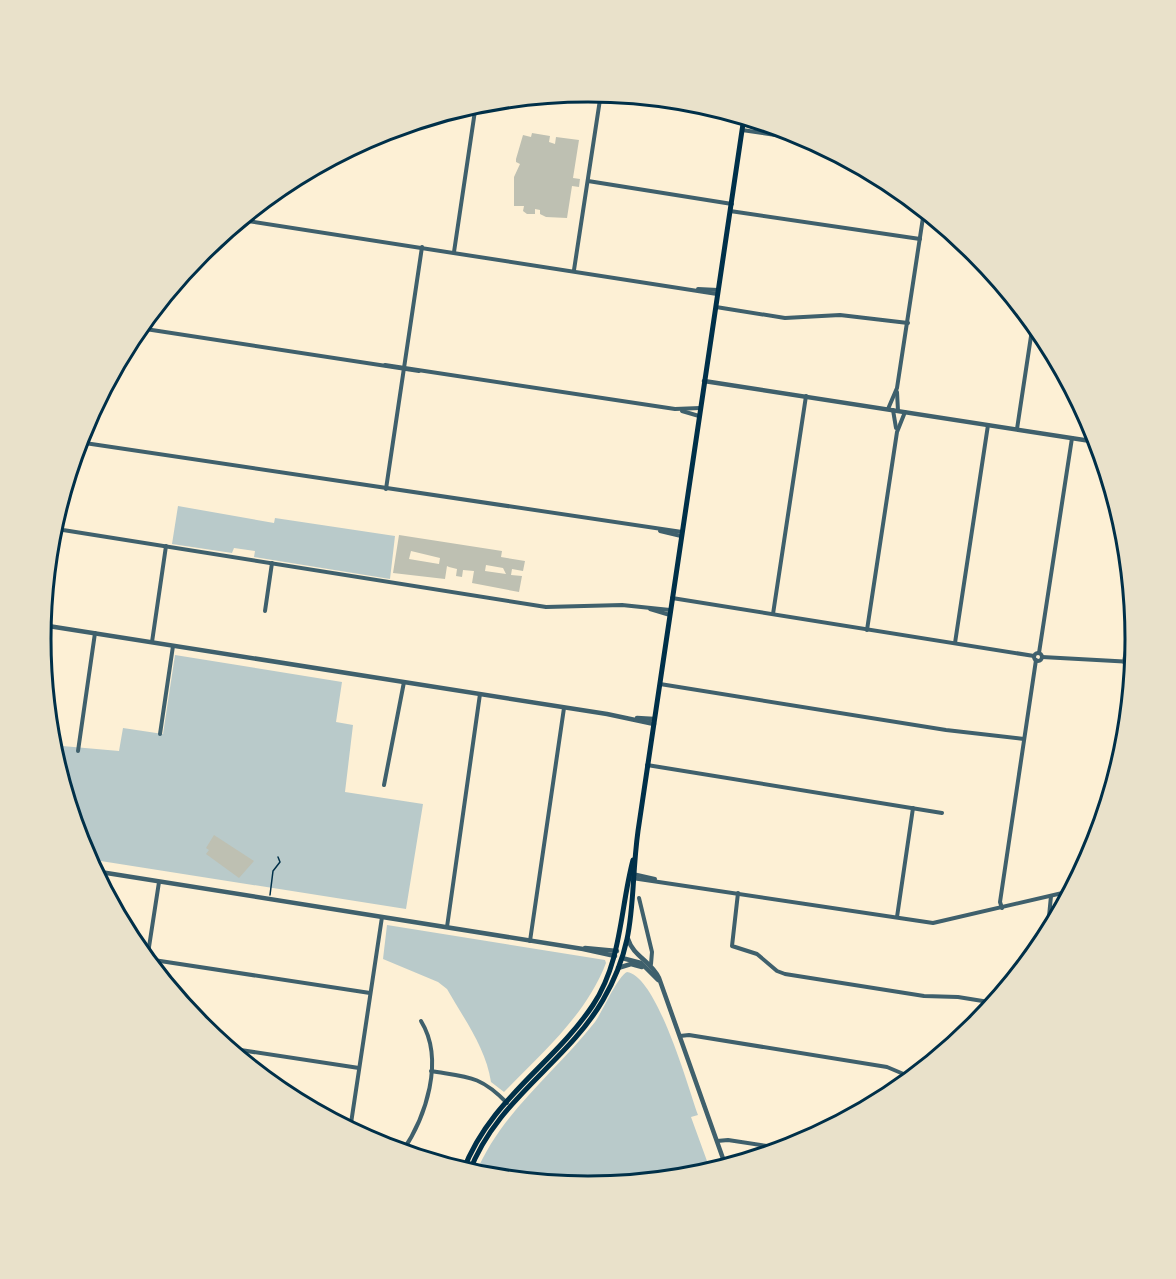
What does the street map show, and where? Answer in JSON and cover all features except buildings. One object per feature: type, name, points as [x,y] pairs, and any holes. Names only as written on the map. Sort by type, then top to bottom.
[{"type":"main road","points":[[474,1164],[508,1103],[589,1020],[602,1001],[618,968],[628,939],[635,850],[743,126]]},
{"type":"main road","points":[[467,1162],[482,1133],[590,1009],[602,989],[616,953],[632,875]]},
{"type":"main road","points":[[616,953],[623,957]]},
{"type":"street","points":[[574,270],[602,103]]},
{"type":"street","points":[[454,252],[474,115]]},
{"type":"street","points":[[742,130],[770,134]]},
{"type":"street","points":[[588,182],[732,204]]},
{"type":"street","points":[[730,211],[920,239]]},
{"type":"street","points":[[897,432],[893,410],[923,220]]},
{"type":"street","points":[[252,221],[718,292]]},
{"type":"street","points":[[386,489],[422,247]]},
{"type":"street","points":[[716,307],[785,318],[840,315],[908,323]]},
{"type":"street","points":[[150,330],[675,409],[699,416]]},
{"type":"street","points":[[1017,429],[1031,337]]},
{"type":"street","points":[[704,381],[1086,440]]},
{"type":"street","points":[[893,410],[897,388]]},
{"type":"street","points":[[773,614],[806,396]]},
{"type":"street","points":[[675,409],[700,408]]},
{"type":"street","points":[[867,630],[897,432],[905,412]]},
{"type":"street","points":[[955,644],[988,425]]},
{"type":"street","points":[[1040,655],[1072,438]]},
{"type":"street","points":[[88,444],[681,534]]},
{"type":"street","points":[[62,530],[555,609],[617,604],[670,613]]},
{"type":"street","points":[[152,642],[166,546]]},
{"type":"street","points":[[265,611],[272,563]]},
{"type":"street","points":[[672,598],[1035,658],[1040,655],[1124,662]]},
{"type":"street","points":[[51,626],[654,722]]},
{"type":"street","points":[[78,751],[95,633]]},
{"type":"street","points":[[160,734],[173,646]]},
{"type":"street","points":[[1002,908],[1000,902],[1035,658]]},
{"type":"street","points":[[384,785],[404,682]]},
{"type":"street","points":[[659,683],[946,730],[1024,740]]},
{"type":"street","points":[[447,927],[480,694]]},
{"type":"street","points":[[530,940],[564,708]]},
{"type":"street","points":[[647,765],[942,813]]},
{"type":"street","points":[[897,917],[913,808]]},
{"type":"street","points":[[104,873],[616,953]]},
{"type":"street","points":[[632,875],[936,923],[1061,894]]},
{"type":"street","points":[[149,948],[159,882]]},
{"type":"street","points":[[738,892],[731,944],[735,949],[758,954],[777,971],[924,996],[958,997],[985,1001]]},
{"type":"street","points":[[1049,914],[1051,896]]},
{"type":"street","points":[[639,898],[652,952],[649,966]]},
{"type":"street","points":[[351,1122],[382,917]]},
{"type":"street","points":[[628,939],[633,950],[649,966],[662,988],[723,1159]]},
{"type":"street","points":[[623,957],[649,966]]},
{"type":"street","points":[[159,962],[370,993]]},
{"type":"street","points":[[618,968],[631,964],[649,966]]},
{"type":"street","points":[[406,1145],[423,1116],[433,1048],[421,1021]]},
{"type":"street","points":[[680,1036],[689,1035],[887,1066],[904,1074]]},
{"type":"street","points":[[243,1050],[359,1068]]},
{"type":"street","points":[[430,1071],[478,1079],[489,1084],[508,1103]]},
{"type":"street","points":[[717,1141],[728,1140],[767,1146]]},
{"type":"path","points":[[270,900],[273,870],[280,861],[278,857]]},
{"type":"shaded area","points":[[178,506],[274,523],[275,518],[395,536],[390,579],[254,557],[255,551],[234,548],[232,553],[172,544]]},
{"type":"shaded area","points":[[175,655],[342,682],[336,722],[353,725],[345,792],[423,804],[406,909],[99,861],[79,812],[61,746],[119,751],[123,728],[163,734]]},
{"type":"shaded area","points":[[387,925],[605,960],[606,963],[587,1000],[575,1016],[548,1048],[504,1092],[491,1082],[479,1046],[447,989],[438,982],[383,959]]},
{"type":"shaded area","points":[[627,972],[638,978],[649,992],[670,1034],[698,1115],[691,1117],[708,1163],[658,1172],[588,1176],[518,1172],[480,1165],[499,1132],[529,1094],[595,1022]]}]
